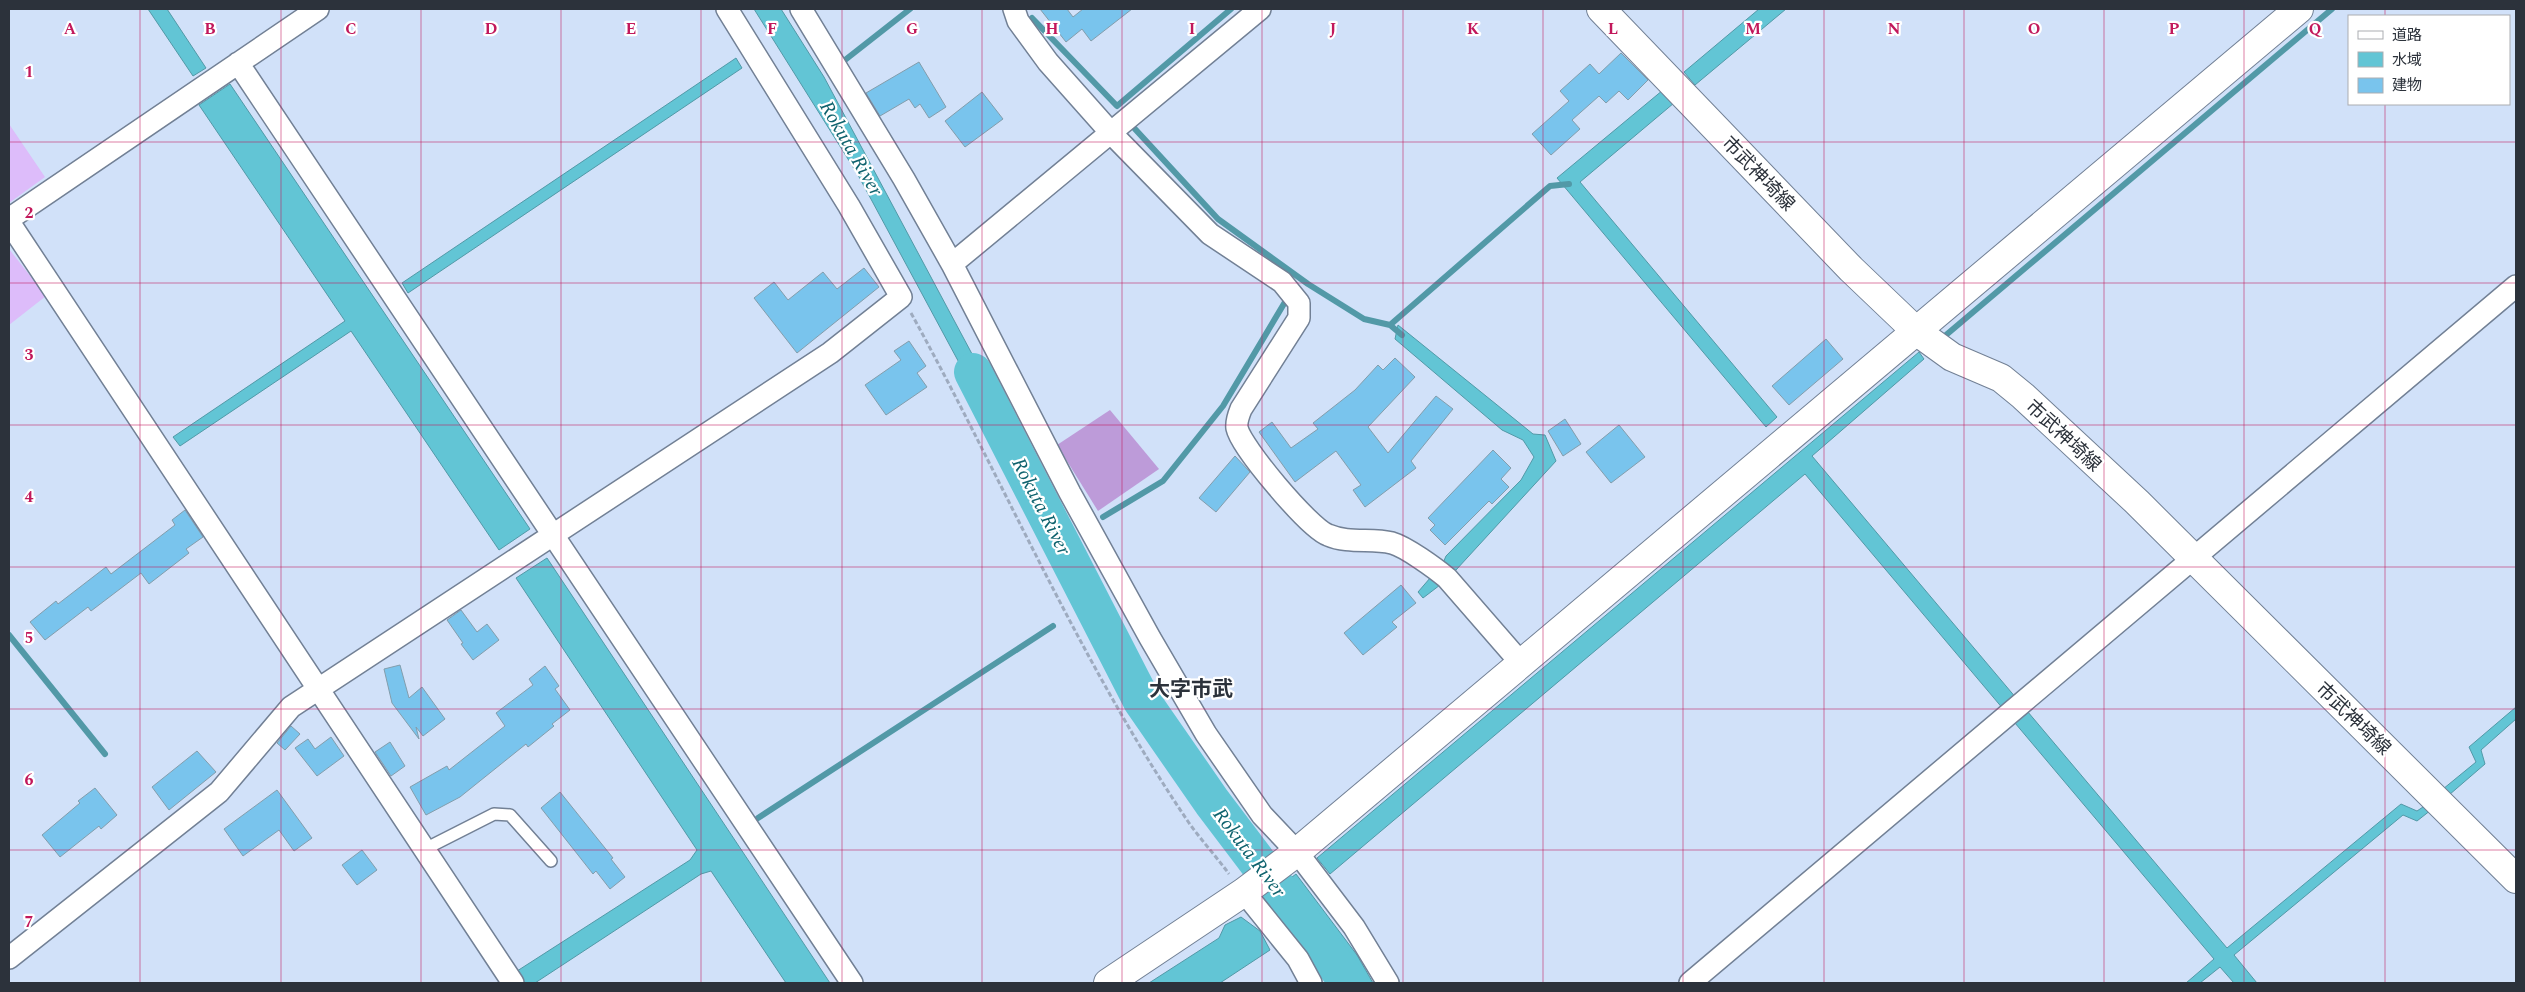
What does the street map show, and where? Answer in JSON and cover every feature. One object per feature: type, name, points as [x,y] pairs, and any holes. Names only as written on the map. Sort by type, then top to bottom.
[{"type":"street","points":[[318,9],[9,220],[423,850],[513,983]]},
{"type":"street","points":[[9,958],[219,792],[291,707],[830,353],[901,296],[849,206],[727,9]]},
{"type":"street","points":[[801,9],[904,179],[952,264],[1066,484],[1154,646],[1223,758],[1262,815],[1297,852],[1354,927],[1388,983]]},
{"type":"street","points":[[1014,9],[1018,21],[1048,62],[1112,134],[1210,234],[1282,282],[1299,303],[1299,318],[1241,409],[1236,426],[1245,445],[1292,503],[1326,535],[1350,541],[1392,543],[1441,573],[1521,663]]},
{"type":"street","points":[[952,264],[1112,134],[1260,9]]},
{"type":"street","name":"市武神埼線","points":[[1601,9],[1851,269],[1916,330],[1952,357],[2001,378],[2022,396],[2137,502],[2193,560],[2516,879]]},
{"type":"street","points":[[1108,983],[1244,892],[1297,852],[2299,9]]},
{"type":"street","points":[[238,64],[852,983]]},
{"type":"street","points":[[1690,983],[2516,286]]},
{"type":"street","points":[[1244,892],[1298,959],[1311,983]]},
{"type":"lane","points":[[423,850],[494,814],[510,815],[551,861]]},
{"type":"path","points":[[901,296],[956,395],[1095,671],[1188,821],[1244,892]]},
{"type":"shaded area","points":[[9,124],[45,177],[9,203]]},
{"type":"shaded area","points":[[9,249],[46,296],[9,325]]},
{"type":"shaded area","points":[[1110,410],[1159,469],[1098,511],[1057,445]]},
{"type":"water","points":[[148,9],[167,9],[206,68],[193,76]]},
{"type":"water","points":[[754,9],[781,9],[824,77],[1002,410],[991,422],[858,175]]},
{"type":"water","points":[[1759,9],[1786,9],[1695,85],[1684,72]]},
{"type":"water","points":[[736,58],[742,68],[408,293],[402,283]]},
{"type":"water","points":[[230,84],[530,529],[499,550],[351,331],[180,446],[173,437],[345,321],[199,105]]},
{"type":"water","points":[[1663,90],[1674,103],[1580,182],[1777,417],[1766,427],[1557,178]]},
{"type":"water","points":[[1398,325],[1533,434],[1545,435],[1556,461],[1456,570],[1448,573],[1440,585],[1423,598],[1418,592],[1443,563],[1446,556],[1521,480],[1534,457],[1523,440],[1502,430],[1395,339]]},
{"type":"water","points":[[1919,352],[1924,359],[1812,456],[2227,948],[2401,804],[2417,811],[2426,805],[2431,810],[2417,821],[2403,815],[2234,955],[2257,983],[2234,983],[2220,967],[2200,983],[2186,983],[2214,959],[1805,474],[1330,874],[1317,858]]},
{"type":"water","points":[[547,558],[830,983],[786,983],[711,871],[701,874],[535,983],[522,983],[514,973],[690,860],[697,850],[516,578]]},
{"type":"water","points":[[2516,707],[2516,719],[2481,750],[2485,764],[2449,795],[2443,789],[2476,762],[2469,747]]},
{"type":"water","points":[[1296,874],[1357,955],[1373,983],[1338,983],[1267,896]]},
{"type":"water","points":[[1241,917],[1260,931],[1270,950],[1220,983],[1149,983],[1219,938],[1225,925]]},
{"type":"building","points":[[1040,9],[1067,9],[1073,17],[1083,9],[1132,9],[1091,41],[1082,29],[1066,42]]},
{"type":"building","points":[[1621,53],[1648,80],[1628,100],[1619,91],[1606,103],[1599,96],[1572,120],[1580,129],[1551,155],[1532,134],[1569,101],[1560,91],[1590,64],[1599,74]]},
{"type":"building","points":[[919,62],[946,107],[929,118],[920,104],[915,108],[909,99],[880,116],[866,93]]},
{"type":"building","points":[[982,92],[1003,119],[965,147],[945,121]]},
{"type":"building","points":[[864,268],[879,287],[797,353],[754,298],[774,282],[788,300],[823,272],[837,289]]},
{"type":"building","points":[[1826,339],[1843,359],[1789,405],[1772,386]]},
{"type":"building","points":[[909,341],[926,366],[917,373],[927,387],[886,415],[865,385],[901,360],[894,351]]},
{"type":"building","points":[[1395,358],[1415,377],[1368,427],[1388,453],[1436,396],[1453,409],[1411,461],[1416,468],[1365,507],[1353,490],[1361,485],[1336,451],[1295,482],[1259,432],[1272,422],[1291,448],[1318,429],[1313,423],[1355,390],[1378,365],[1383,370]]},
{"type":"building","points":[[1565,419],[1581,444],[1563,456],[1548,431]]},
{"type":"building","points":[[1619,425],[1645,457],[1611,483],[1586,452]]},
{"type":"building","points":[[1493,450],[1511,468],[1501,479],[1509,487],[1492,504],[1489,501],[1445,545],[1430,530],[1435,525],[1428,518]]},
{"type":"building","points":[[1235,456],[1250,472],[1216,512],[1199,498]]},
{"type":"building","points":[[185,510],[203,537],[186,549],[189,553],[149,584],[141,573],[91,611],[88,607],[45,640],[30,622],[56,601],[58,604],[106,567],[111,574],[175,525],[172,520]]},
{"type":"building","points":[[1401,585],[1416,603],[1392,622],[1397,627],[1363,655],[1344,633]]},
{"type":"building","points":[[461,610],[477,632],[487,624],[499,640],[473,660],[447,620]]},
{"type":"building","points":[[400,665],[409,698],[422,687],[445,719],[423,736],[416,727],[419,739],[392,703],[384,669]]},
{"type":"building","points":[[545,666],[559,686],[555,689],[570,710],[528,747],[526,744],[460,797],[426,815],[410,787],[447,766],[449,770],[505,726],[496,713],[533,685],[529,679]]},
{"type":"building","points":[[291,726],[300,734],[285,750],[277,743]]},
{"type":"building","points":[[331,737],[344,756],[317,776],[295,748],[308,739],[315,749]]},
{"type":"building","points":[[390,742],[405,766],[391,776],[375,752]]},
{"type":"building","points":[[197,751],[216,772],[169,810],[152,787]]},
{"type":"building","points":[[95,788],[117,815],[101,829],[99,826],[60,857],[42,835],[80,803],[78,801]]},
{"type":"building","points":[[277,790],[312,838],[294,851],[279,830],[243,856],[224,829]]},
{"type":"building","points":[[560,792],[613,858],[611,859],[625,877],[610,889],[596,871],[593,874],[541,808]]},
{"type":"building","points":[[362,850],[377,870],[357,885],[342,865]]},
{"type":"waterway","points":[[845,60],[910,9]]},
{"type":"waterway","points":[[1032,18],[1117,106],[1231,9]]},
{"type":"waterway","points":[[1946,335],[2332,9]]},
{"type":"waterway","points":[[1135,129],[1218,219],[1308,284],[1364,319],[1390,325],[1402,335]]},
{"type":"waterway","points":[[1390,325],[1550,186],[1569,184]]},
{"type":"waterway","points":[[1103,517],[1163,481],[1223,406],[1285,302]]},
{"type":"waterway","name":"Rokuta River","points":[[973,372],[1142,701],[1212,802],[1349,983]]},
{"type":"waterway","points":[[758,818],[1053,626]]},
{"type":"waterway","points":[[9,635],[105,754]]},
{"type":"district","name":"大字市武","points":[[1191,689]]}]
